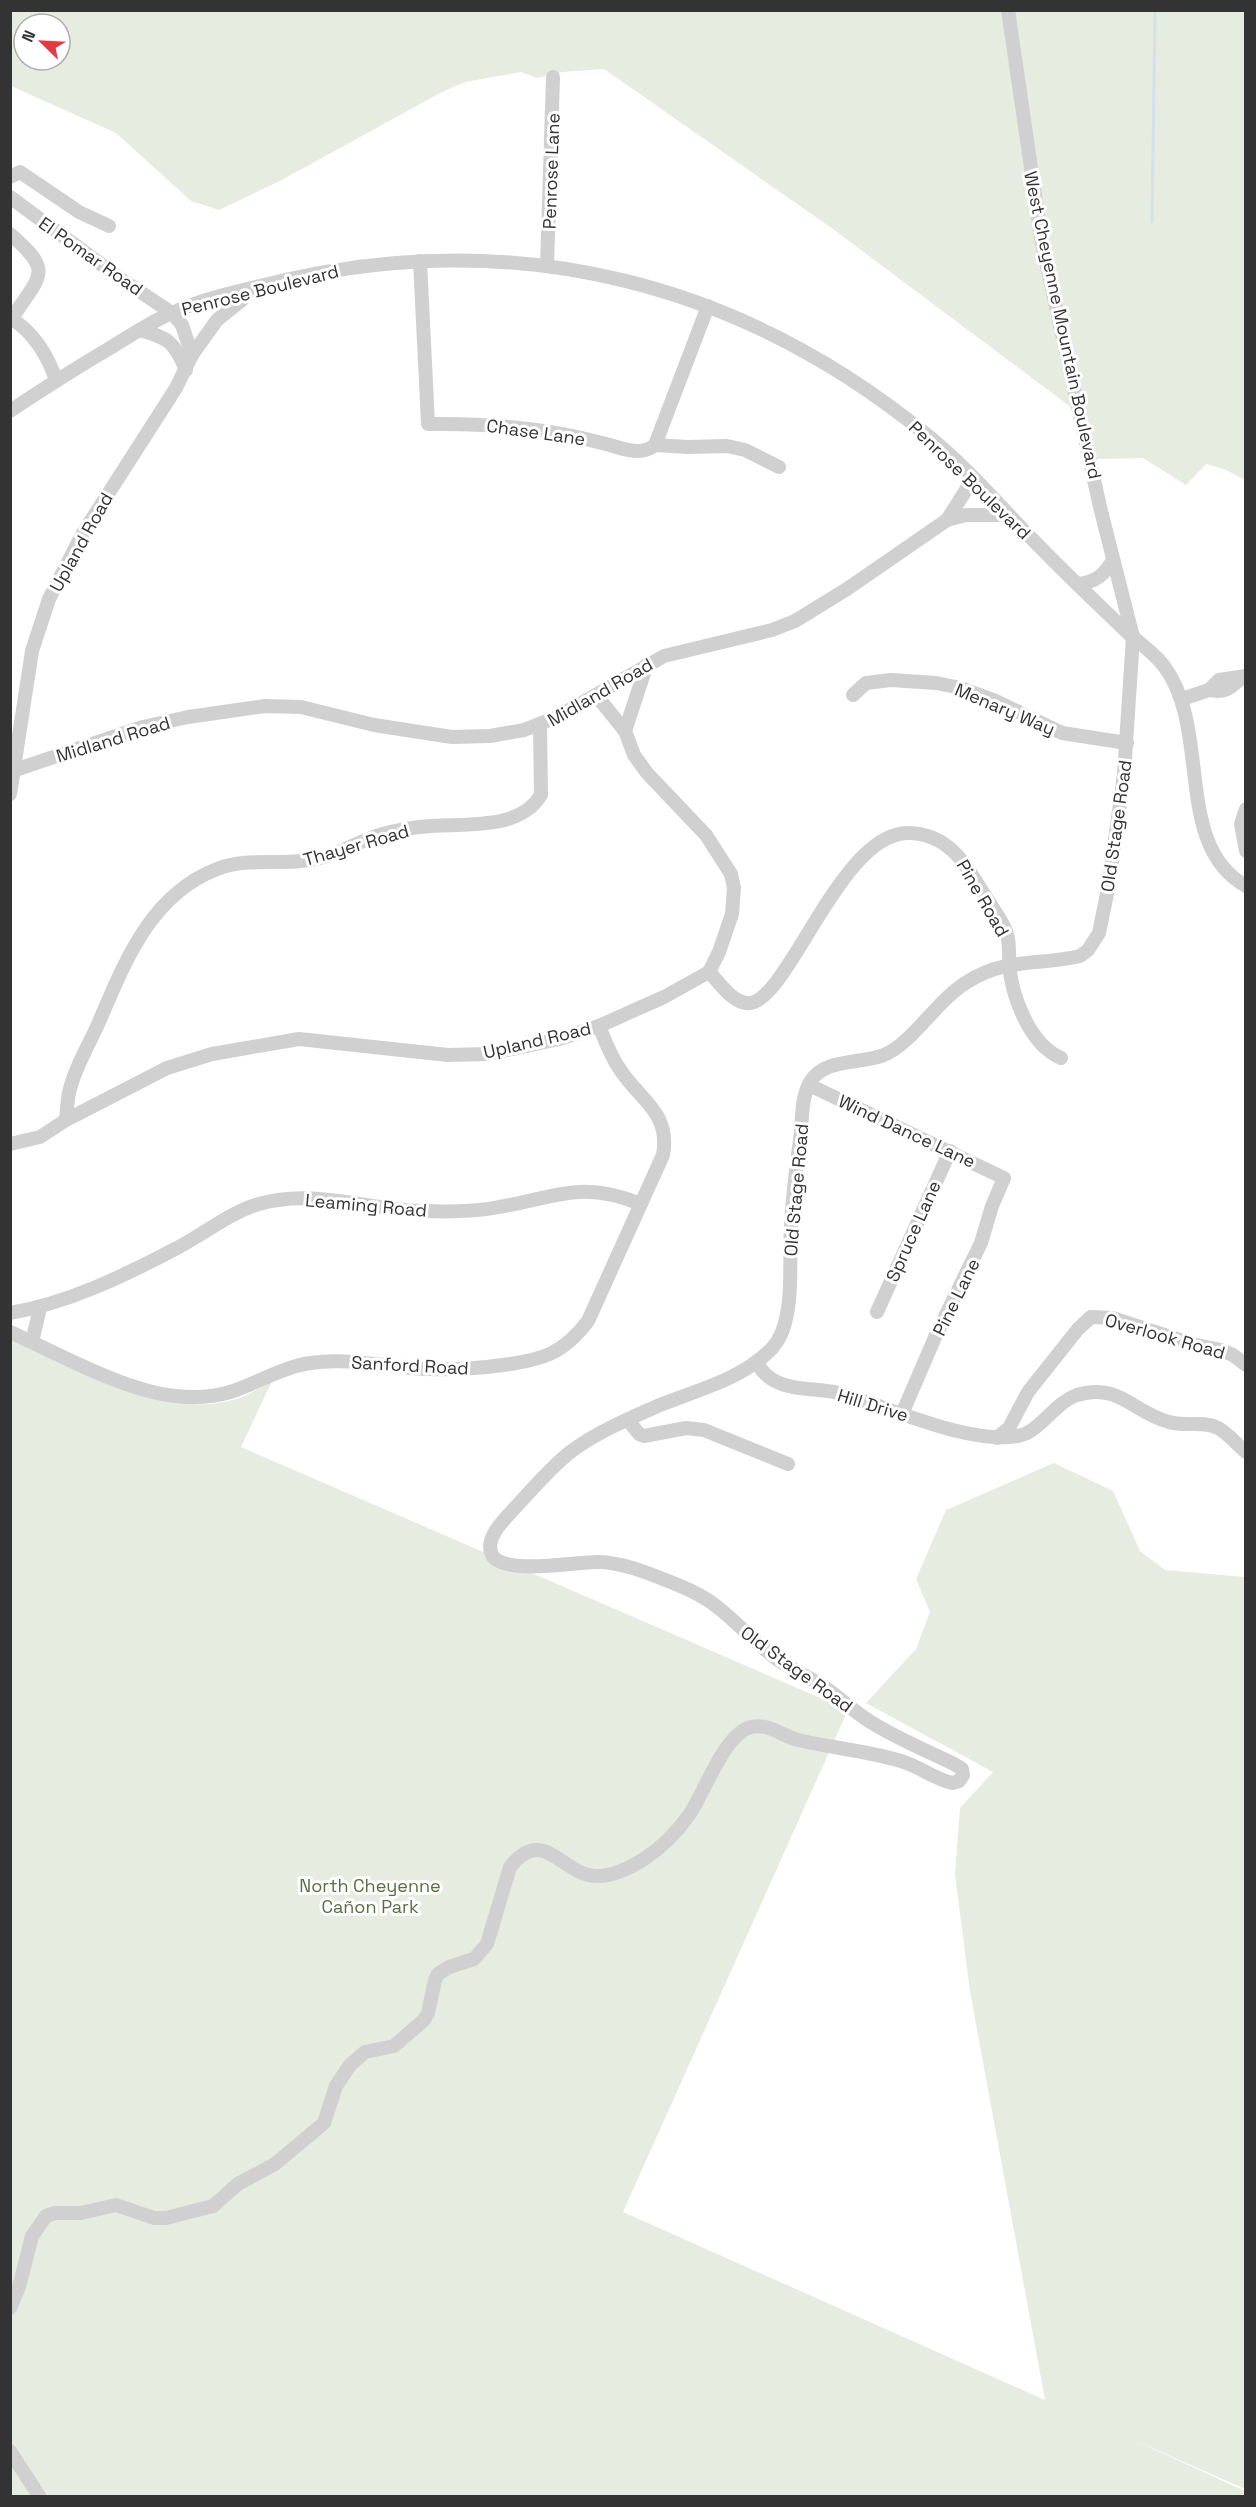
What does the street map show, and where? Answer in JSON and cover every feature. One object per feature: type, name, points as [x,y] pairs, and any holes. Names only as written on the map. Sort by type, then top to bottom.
[{"type":"street","name":"West Cheyenne Mountain Boulevard","points":[[1008,10],[1042,243],[1113,560],[1133,637]]},
{"type":"street","name":"Penrose Lane","points":[[547,264],[554,77]]},
{"type":"street","points":[[10,177],[20,172],[79,212],[109,226]]},
{"type":"street","name":"El Pomar Road","points":[[10,197],[112,273],[172,313]]},
{"type":"street","points":[[10,234],[34,256],[39,272],[37,280],[11,318],[36,340],[51,365],[56,380]]},
{"type":"street","name":"Penrose Boulevard","points":[[10,411],[56,380],[172,313],[251,289],[332,271],[420,261],[485,260],[547,264],[620,280],[708,306],[775,335],[850,379],[930,436],[1078,584],[1154,654],[1164,666],[1182,699],[1189,728],[1203,826],[1211,852],[1223,871],[1245,886]]},
{"type":"street","name":"Chase Lane","points":[[420,261],[428,424],[483,424],[529,429],[575,436],[632,451],[649,450],[655,445]]},
{"type":"street","name":"Upland Road","points":[[10,794],[32,651],[49,599],[83,533],[176,388],[192,355],[217,320],[242,300],[251,289]]},
{"type":"street","points":[[708,306],[655,445],[727,446],[745,450],[779,467]]},
{"type":"street","points":[[172,313],[182,325],[192,355]]},
{"type":"street","points":[[140,330],[165,337],[181,358],[186,370]]},
{"type":"street","name":"Midland Road","points":[[946,520],[973,479]]},
{"type":"street","name":"Midland Road","points":[[15,770],[143,728],[188,717],[243,708],[301,707],[374,725],[452,737],[490,736],[540,726],[647,664],[681,651],[772,630],[795,621],[847,589],[946,520],[966,515],[1009,515]]},
{"type":"street","points":[[1078,584],[1091,582],[1104,575],[1113,560]]},
{"type":"street","name":"Old Stage Road","points":[[10,2308],[19,2287],[32,2236],[46,2216],[55,2213],[81,2213],[116,2205],[154,2218],[202,2210],[213,2206],[238,2184],[275,2164],[296,2144],[314,2133],[324,2123],[336,2086],[350,2065],[365,2052],[394,2046],[424,2020],[438,1974],[449,1967],[474,1959],[481,1953],[487,1944],[510,1866],[521,1854],[539,1849],[550,1852],[579,1872],[596,1876],[610,1875],[630,1867],[647,1857],[678,1829],[698,1801],[725,1750],[742,1731],[751,1727],[763,1726],[796,1740],[904,1762],[952,1783],[959,1781],[963,1775],[962,1769],[895,1736],[865,1718],[823,1687],[766,1651],[717,1607],[676,1584],[615,1564],[586,1562],[539,1566],[508,1565],[492,1556],[490,1547],[495,1531],[552,1468],[589,1440],[628,1420],[721,1381],[756,1362],[768,1353],[780,1338],[788,1307],[793,1194],[804,1101],[809,1085],[817,1073],[827,1068],[871,1059],[896,1049],[939,1004],[969,981],[1009,964],[1080,956],[1088,950],[1099,933],[1119,820],[1127,743],[1133,637]]},
{"type":"street","points":[[625,731],[647,664]]},
{"type":"street","points":[[1182,699],[1209,690],[1221,693],[1231,688],[1243,677]]},
{"type":"street","name":"Menary Way","points":[[853,695],[866,682],[891,680],[936,683],[961,688],[996,701],[1062,733],[1127,743]]},
{"type":"street","points":[[596,694],[625,731],[634,755],[706,835],[731,874],[734,888],[732,914],[720,952],[709,972]]},
{"type":"street","name":"Thayer Road","points":[[66,1120],[69,1092],[122,969],[141,934],[172,897],[205,874],[232,864],[305,862],[323,858],[386,833],[421,827],[465,825],[518,816],[535,804],[541,795],[540,726]]},
{"type":"street","points":[[1245,809],[1241,824],[1245,851]]},
{"type":"street","name":"Pine Road","points":[[709,972],[736,999],[749,1004],[762,999],[772,989],[853,867],[883,841],[908,833],[945,842],[965,863],[1005,929],[1010,945],[1009,964],[1025,1020],[1041,1046],[1060,1058]]},
{"type":"street","name":"Upland Road","points":[[10,1144],[40,1137],[66,1120],[167,1068],[239,1048],[312,1039],[407,1052],[466,1056],[488,1054],[559,1039],[599,1026],[645,1006],[709,972]]},
{"type":"street","name":"Sanford Road","points":[[10,1332],[138,1388],[177,1396],[208,1396],[229,1392],[284,1370],[313,1363],[344,1361],[455,1369],[533,1361],[559,1350],[588,1321],[663,1155],[665,1134],[663,1122],[618,1068],[599,1026]]},
{"type":"street","name":"Wind Dance Lane","points":[[809,1085],[1004,1178]]},
{"type":"street","name":"Spruce Lane","points":[[878,1312],[950,1151]]},
{"type":"street","name":"Pine Lane","points":[[902,1414],[936,1335],[977,1253],[992,1206],[1004,1178]]},
{"type":"street","name":"Leaming Road","points":[[10,1312],[40,1308],[111,1280],[175,1249],[243,1211],[272,1201],[322,1199],[398,1209],[448,1211],[499,1207],[584,1190],[617,1195],[641,1204]]},
{"type":"street","points":[[32,1342],[40,1308]]},
{"type":"street","name":"Overlook Road","points":[[997,1438],[1009,1428],[1028,1392],[1078,1329],[1091,1317],[1112,1318],[1192,1344],[1221,1350],[1233,1355],[1245,1365]]},
{"type":"street","name":"Hill Drive","points":[[756,1362],[766,1375],[785,1385],[839,1393],[902,1414],[980,1436],[997,1438]]},
{"type":"street","points":[[997,1438],[1020,1436],[1032,1429],[1061,1403],[1074,1396],[1103,1392],[1116,1394],[1166,1422],[1197,1423],[1220,1429],[1245,1452]]},
{"type":"street","points":[[628,1420],[639,1434],[644,1436],[686,1428],[704,1430],[788,1464]]},
{"type":"street","points":[[10,2451],[39,2496]]},
{"type":"green space","points":[[11,11],[1245,11],[1245,480],[1224,469],[1206,464],[1186,485],[1143,458],[1096,459],[1072,408],[833,229],[604,69],[563,72],[537,78],[521,72],[465,82],[442,92],[280,181],[219,210],[191,201],[116,133],[11,86]]},
{"type":"green space","name":"North Cheyenne Cañon Park","points":[[11,1339],[122,1389],[152,1398],[182,1403],[212,1404],[240,1398],[272,1381],[241,1447],[848,1710],[623,2212],[1045,2400],[970,1991],[955,1874],[960,1808],[993,1772],[866,1703],[916,1649],[930,1612],[916,1579],[946,1510],[1054,1463],[1113,1491],[1140,1551],[1165,1570],[1245,1577],[1245,2489],[1125,2436],[1245,2491],[1245,2496],[11,2496]]},
{"type":"waterway","points":[[1152,222],[1155,10]]}]
